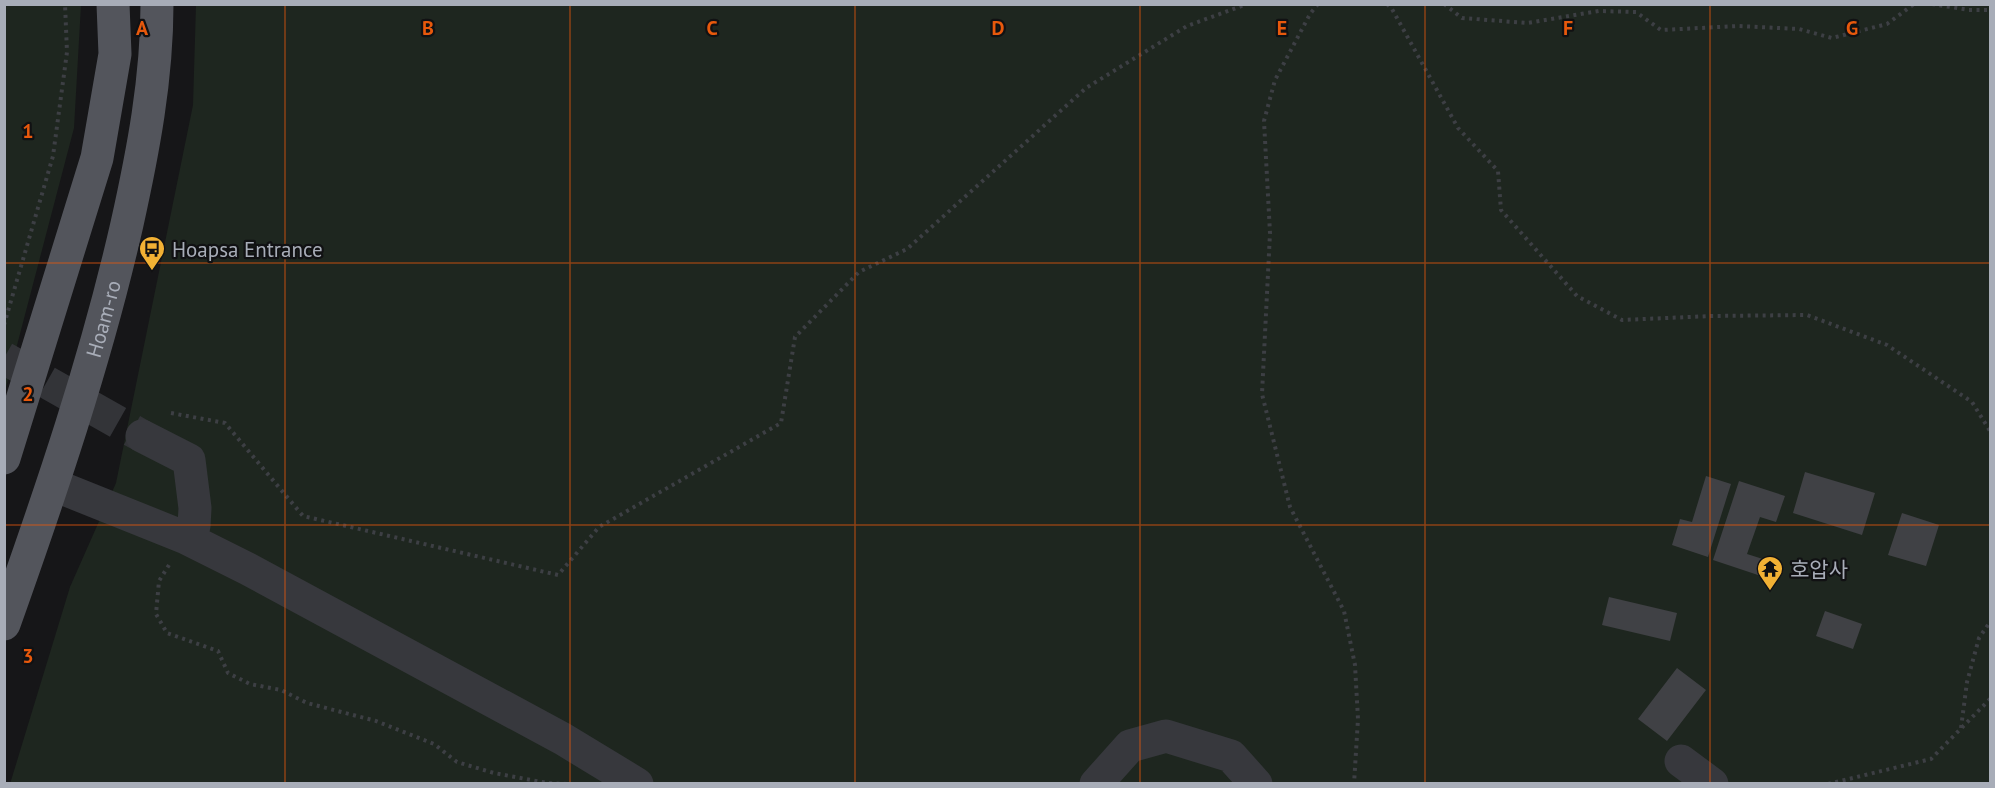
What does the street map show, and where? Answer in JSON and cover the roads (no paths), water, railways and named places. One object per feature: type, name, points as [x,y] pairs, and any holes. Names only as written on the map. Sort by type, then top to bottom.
[{"type":"main road","points":[[4,458],[97,158],[115,54],[113,4]]},
{"type":"main road","name":"Hoam-ro","points":[[4,624],[54,485],[112,289],[143,152],[155,52],[157,4]]},
{"type":"lane","points":[[152,424],[189,460],[195,508],[194,525],[186,538]]},
{"type":"lane","points":[[54,485],[186,538],[248,569],[563,739],[636,783]]},
{"type":"lane","points":[[1096,783],[1130,746],[1166,736],[1231,756],[1256,783]]},
{"type":"lane","points":[[1681,761],[1712,783]]},
{"type":"tunnel","points":[[4,358],[142,436]]},
{"type":"place","name":"Hoapsa Entrance","points":[[152,272]]},
{"type":"place","name":"호압사","points":[[1770,592]]}]
